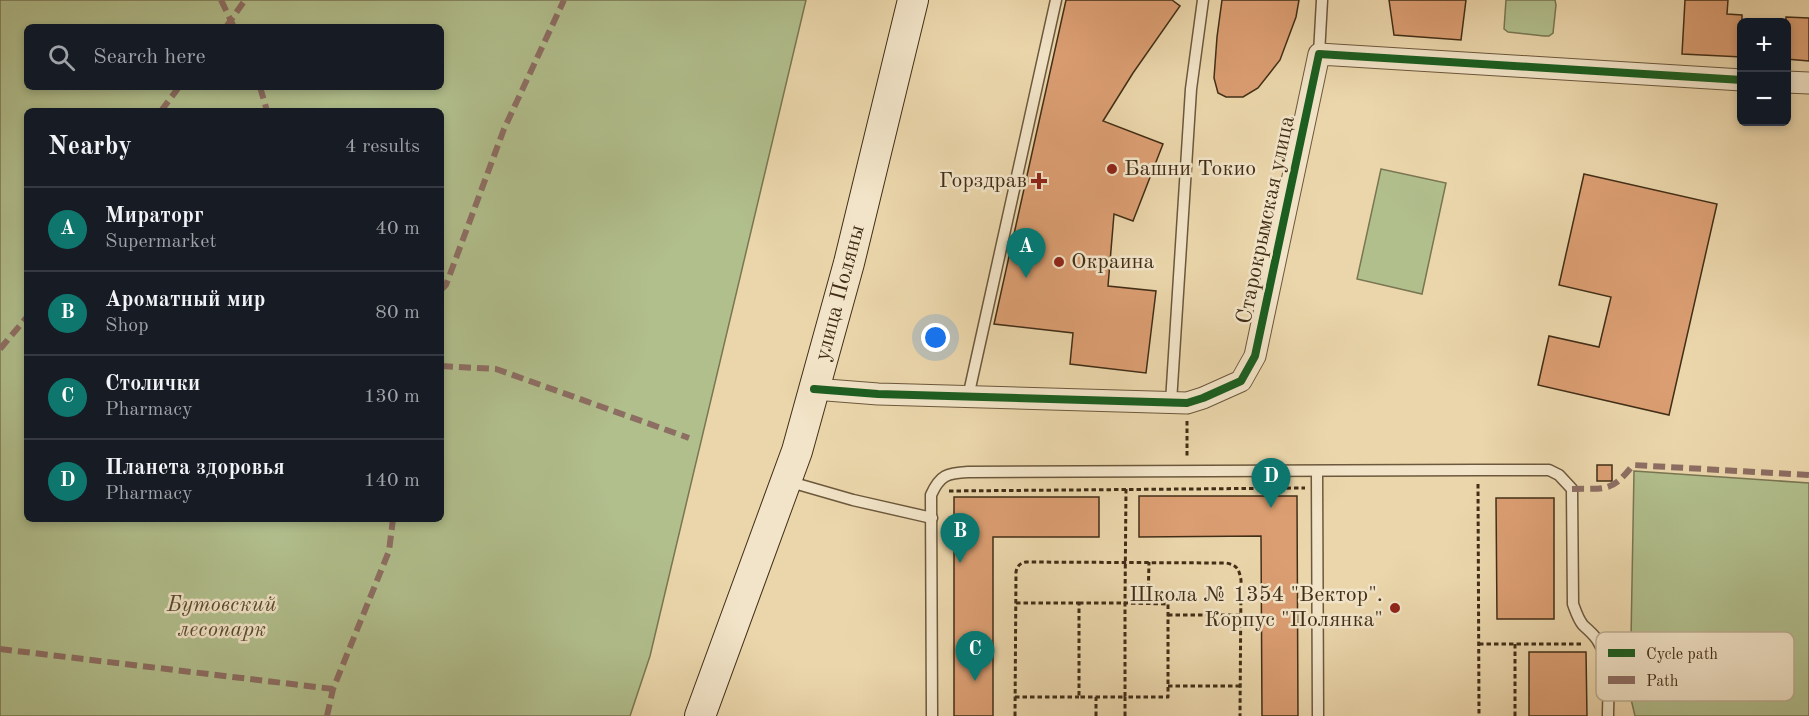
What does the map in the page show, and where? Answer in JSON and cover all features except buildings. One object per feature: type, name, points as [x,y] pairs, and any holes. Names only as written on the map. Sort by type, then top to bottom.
[{"type":"main road","name":"улица Поляны","points":[[700,716],[797,451],[849,263],[913,0]]},
{"type":"street","name":"Старокрымская улица","points":[[814,389],[878,394],[1187,403],[1241,381],[1255,356],[1319,54]]},
{"type":"street","points":[[1319,54],[1737,80]]},
{"type":"street","points":[[1791,82],[1809,83]]},
{"type":"lane","points":[[968,397],[1056,0]]},
{"type":"lane","points":[[1171,402],[1191,89],[1203,0]]},
{"type":"lane","points":[[1319,54],[1322,0]]},
{"type":"lane","points":[[932,716],[931,495],[936,484],[952,472],[1549,470],[1565,479],[1572,489],[1573,604],[1583,626],[1596,639]]},
{"type":"lane","points":[[1317,471],[1318,716]]},
{"type":"lane","points":[[786,481],[853,500],[932,518]]},
{"type":"path","points":[[1187,431],[1187,471]]},
{"type":"path","points":[[1478,470],[1479,716]]},
{"type":"path","points":[[945,491],[1307,488]]},
{"type":"path","points":[[1125,716],[1126,496]]},
{"type":"path","points":[[1015,716],[1016,572],[1017,567],[1026,562],[1226,562],[1233,564],[1239,569],[1241,579],[1240,716]]},
{"type":"path","points":[[1148,603],[1149,562]]},
{"type":"path","points":[[1015,697],[1168,697],[1168,604],[1016,603]]},
{"type":"path","points":[[1079,603],[1079,697]]},
{"type":"path","points":[[1168,615],[1241,615]]},
{"type":"path","points":[[1479,644],[1596,644]]},
{"type":"path","points":[[1515,644],[1515,716]]},
{"type":"path","points":[[1168,686],[1240,686]]},
{"type":"path","points":[[1096,697],[1096,716]]},
{"type":"green space","name":"Бутовский лесопарк","points":[[0,0],[806,0],[650,656],[630,716],[0,716]]},
{"type":"green space","points":[[1506,0],[1555,0],[1553,33],[1544,36],[1508,32],[1504,29]]},
{"type":"green space","points":[[1381,169],[1446,183],[1422,294],[1357,279]]},
{"type":"green space","points":[[1634,471],[1809,483],[1809,716],[1635,716],[1631,701],[1794,701],[1794,632],[1631,632]]},
{"type":"marked path","points":[[221,0],[233,24]]},
{"type":"marked path","points":[[228,24],[245,0]]},
{"type":"marked path","points":[[444,287],[504,129],[564,0]]},
{"type":"marked path","points":[[163,108],[177,90]]},
{"type":"marked path","points":[[261,90],[266,108]]},
{"type":"marked path","points":[[0,349],[24,321]]},
{"type":"marked path","points":[[444,366],[496,369],[689,438]]},
{"type":"marked path","points":[[1572,489],[1593,489],[1613,485],[1633,465],[1809,475]]},
{"type":"marked path","points":[[327,716],[333,689],[389,551],[393,522]]},
{"type":"marked path","points":[[0,649],[333,689]]},
{"type":"cycle path","points":[[814,389],[878,394],[1187,403],[1241,381],[1255,356],[1319,54],[1737,80]]},
{"type":"place","name":"Башни Токио","points":[[1112,169]]},
{"type":"place","name":"Горздрав","points":[[1039,181]]},
{"type":"place","name":"Окраина","points":[[1059,262]]},
{"type":"place","name":"Мираторг","points":[[1026,278]]},
{"type":"place","name":"Планета здоровья","points":[[1271,508]]},
{"type":"place","name":"Ароматный мир","points":[[960,563]]},
{"type":"place","name":"Школа № 1354 \"Вектор\". Корпус \"Полянка\"","points":[[1395,608]]},
{"type":"place","name":"Столички","points":[[975,681]]}]
